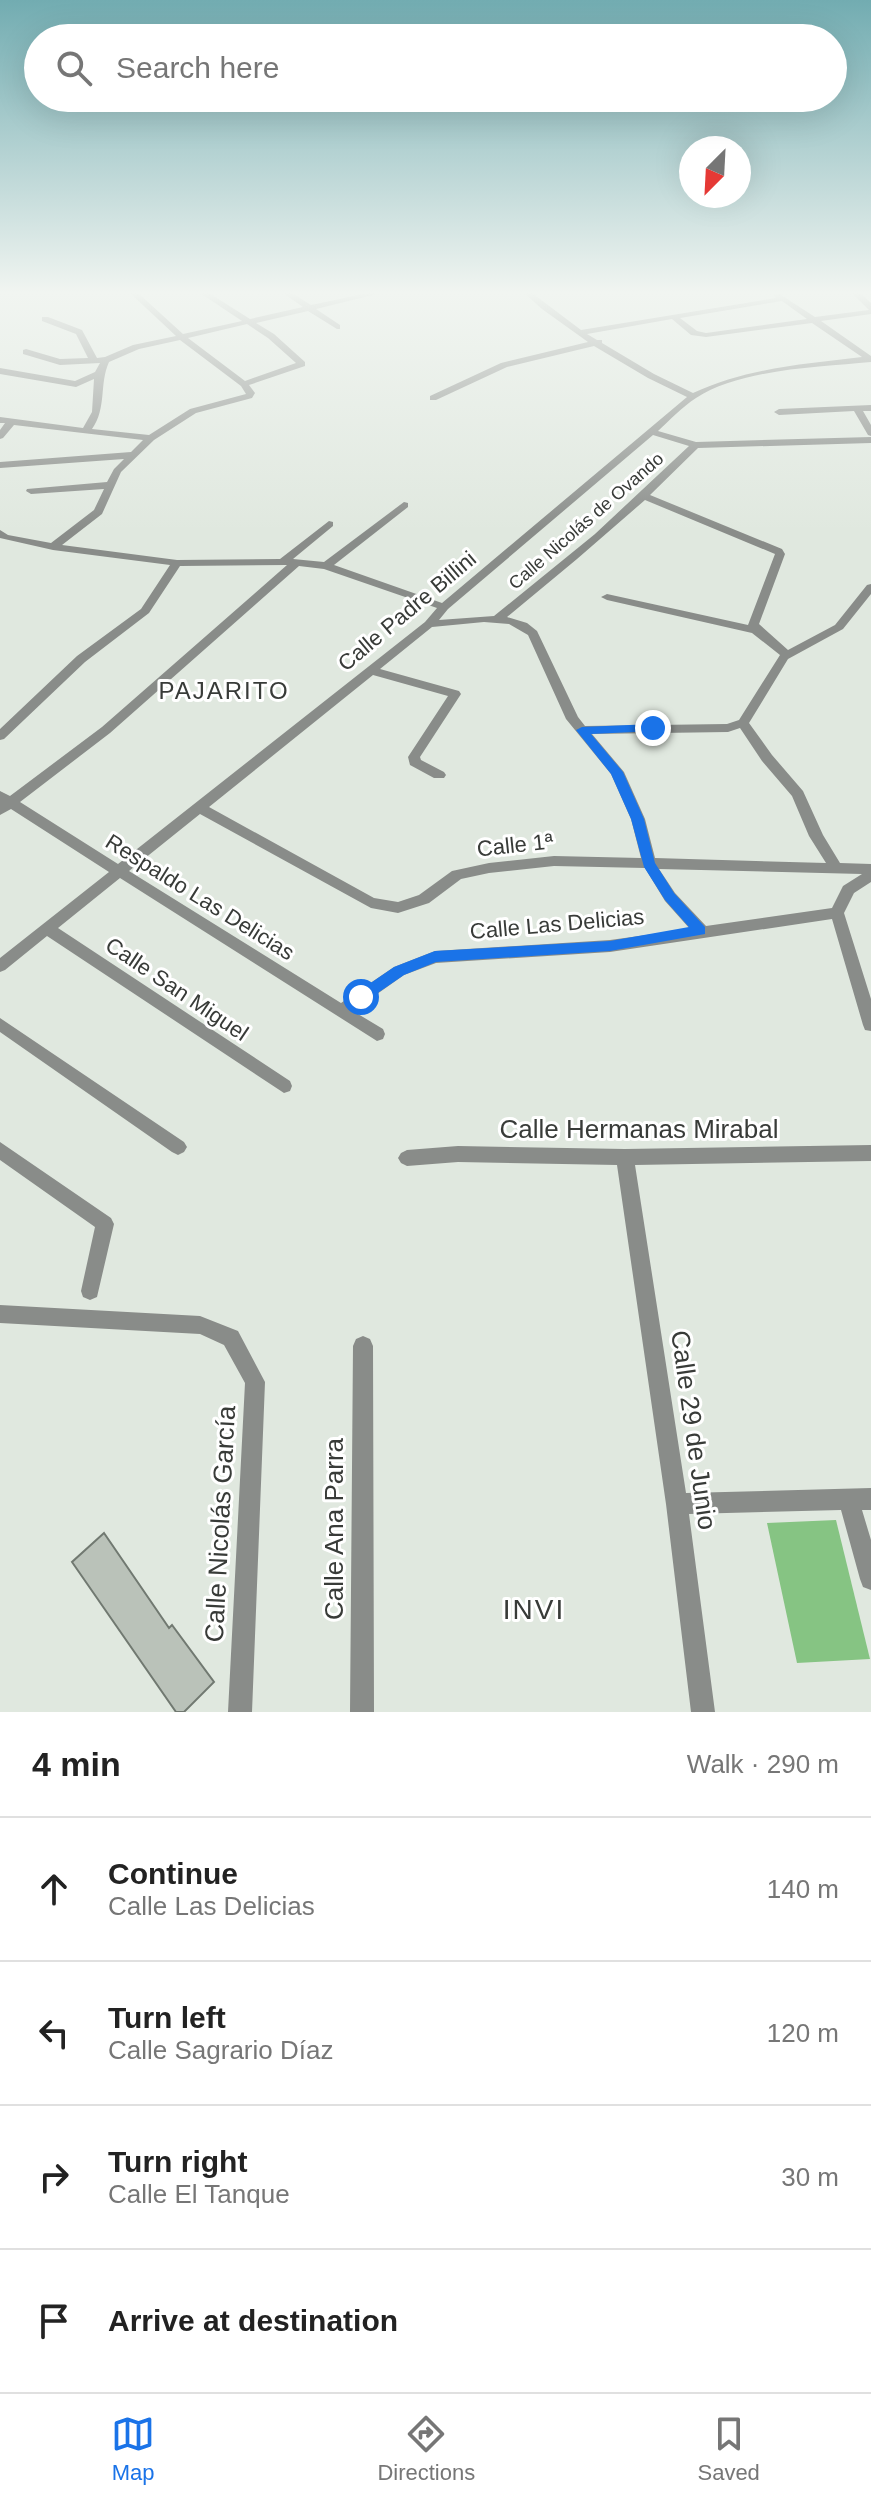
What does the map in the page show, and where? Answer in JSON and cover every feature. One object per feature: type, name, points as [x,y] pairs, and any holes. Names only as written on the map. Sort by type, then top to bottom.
[{"type":"street","points":[[11,373],[76,384],[99,374],[99,411],[85,431]]},
{"type":"street","points":[[53,547],[98,512],[117,471],[151,438],[193,411],[249,396],[251,393],[244,384],[229,373]]},
{"type":"street","points":[[244,384],[276,373]]},
{"type":"street","points":[[433,398],[487,373]]},
{"type":"street","points":[[647,373],[693,396]]},
{"type":"street","name":"Calle Padre Billini","points":[[0,966],[429,624],[444,607],[693,396],[716,384],[757,373]]},
{"type":"street","points":[[779,412],[871,408]]},
{"type":"street","points":[[857,409],[871,433]]},
{"type":"street","points":[[0,436],[6,421],[151,438]]},
{"type":"street","points":[[649,431],[695,445],[871,440]]},
{"type":"street","name":"Calle Nicolás de Ovando","points":[[497,619],[561,569],[645,496],[695,445]]},
{"type":"street","points":[[0,465],[133,455]]},
{"type":"street","points":[[31,491],[111,485]]},
{"type":"street","points":[[645,496],[778,551],[780,554],[755,616],[756,630]]},
{"type":"street","points":[[326,566],[404,505]]},
{"type":"street","points":[[3,803],[106,730],[329,524]]},
{"type":"street","points":[[2,536],[53,547],[177,563],[290,562],[326,566],[444,607]]},
{"type":"street","points":[[0,736],[81,659],[145,611],[177,563]]},
{"type":"street","points":[[582,730],[715,728],[743,723],[787,655],[839,627],[871,587]]},
{"type":"street","points":[[607,597],[756,630],[787,655]]},
{"type":"street","points":[[429,624],[497,619],[524,624],[533,633],[572,719],[617,772],[638,819],[649,864],[670,897],[701,931]]},
{"type":"street","points":[[369,670],[455,694],[414,757],[415,762],[439,775]]},
{"type":"street","points":[[743,723],[767,758],[798,794],[816,836],[836,868]]},
{"type":"street","name":"Respaldo Las Delicias","points":[[3,803],[118,871],[377,1034]]},
{"type":"street","name":"Calle 1ª","points":[[199,807],[371,903],[398,908],[424,899],[457,875],[554,861],[836,868],[871,872]]},
{"type":"street","points":[[871,872],[848,890],[837,913],[871,1025]]},
{"type":"street","name":"Calle Las Delicias","points":[[341,1011],[399,971],[435,957],[610,946],[837,913]]},
{"type":"street","name":"Calle San Miguel","points":[[46,928],[284,1086]]},
{"type":"street","points":[[0,1024],[178,1147]]},
{"type":"street","points":[[0,1150],[105,1224],[90,1291]]},
{"type":"street","name":"Calle Hermanas Mirabal","points":[[407,1158],[458,1154],[625,1157],[871,1153]]},
{"type":"street","name":"Calle 29 de Junio","points":[[625,1157],[677,1504],[703,1712]]},
{"type":"street","name":"Calle Nicolás García","points":[[0,1314],[200,1325],[231,1338],[255,1382],[240,1712]]},
{"type":"street","name":"Calle Ana Parra","points":[[362,1712],[363,1346]]},
{"type":"street","points":[[677,1504],[871,1499]]},
{"type":"street","points":[[849,1500],[871,1579]]},
{"type":"green space","points":[[836,1520],[870,1659],[797,1663],[767,1523]]},
{"type":"building","points":[[104,1533],[169,1628],[172,1625],[214,1682],[184,1712],[176,1712],[72,1562]]},
{"type":"district","name":"PAJARITO","points":[[224,690]]},
{"type":"district","name":"INVI","points":[[534,1609]]},
{"type":"route","points":[[361,997],[399,971],[435,957],[610,946],[701,931],[670,897],[649,864],[638,819],[617,772],[582,730],[653,728]]}]
